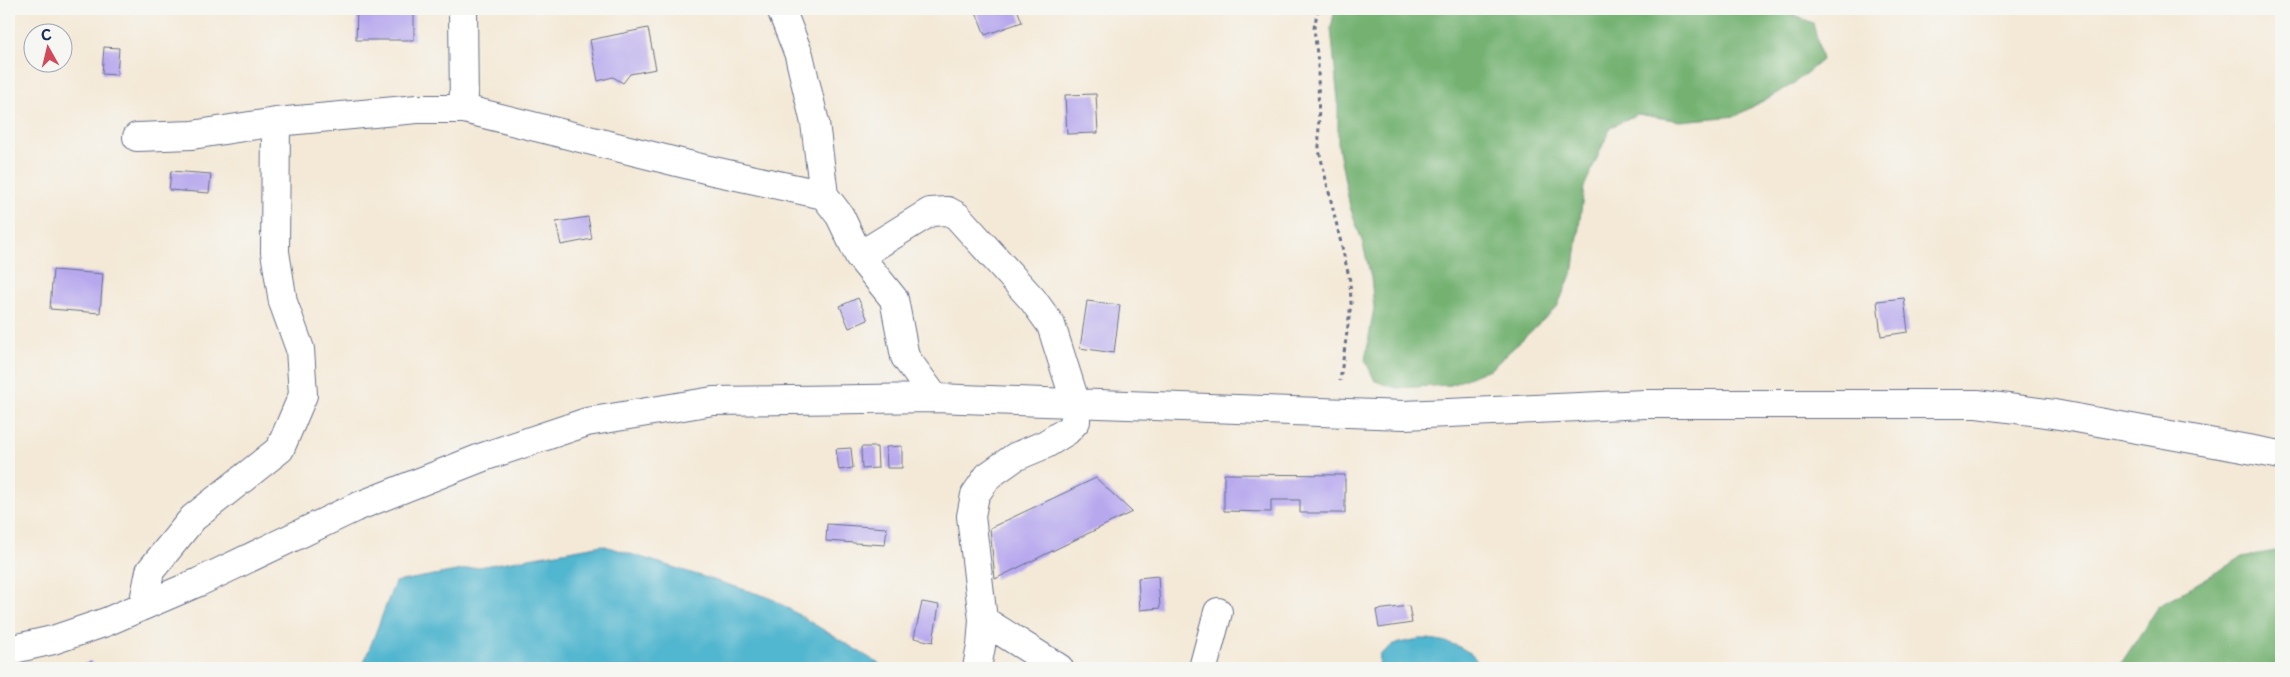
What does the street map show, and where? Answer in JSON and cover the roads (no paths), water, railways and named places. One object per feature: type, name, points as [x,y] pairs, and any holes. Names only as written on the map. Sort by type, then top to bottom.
[{"type":"street","points":[[463,9],[464,109]]},
{"type":"street","points":[[781,9],[799,55],[813,113],[824,195],[840,216],[859,256],[894,299],[905,357],[934,398]]},
{"type":"street","points":[[137,137],[192,135],[276,122],[417,109],[464,109],[710,170],[824,195]]},
{"type":"street","points":[[143,606],[150,571],[193,518],[280,449],[303,395],[300,350],[283,302],[275,252],[276,122]]},
{"type":"street","points":[[859,256],[930,212],[948,211],[957,216],[1042,311],[1056,341],[1076,404],[1076,421],[1066,432],[1046,444],[1015,457],[988,476],[975,496],[971,516],[983,620],[977,668]]},
{"type":"street","points":[[9,650],[53,640],[106,622],[276,547],[354,508],[483,458],[587,422],[713,401],[934,398],[1404,415],[1645,404],[1977,404],[2054,414],[2281,455]]},
{"type":"street","points":[[1203,668],[1218,612]]},
{"type":"street","points":[[983,620],[1058,668]]},
{"type":"water","points":[[602,545],[771,598],[886,668],[362,668],[395,582]]},
{"type":"water","points":[[1419,639],[1446,642],[1464,649],[1471,654],[1482,668],[1381,668],[1379,666],[1380,655],[1394,644]]}]
